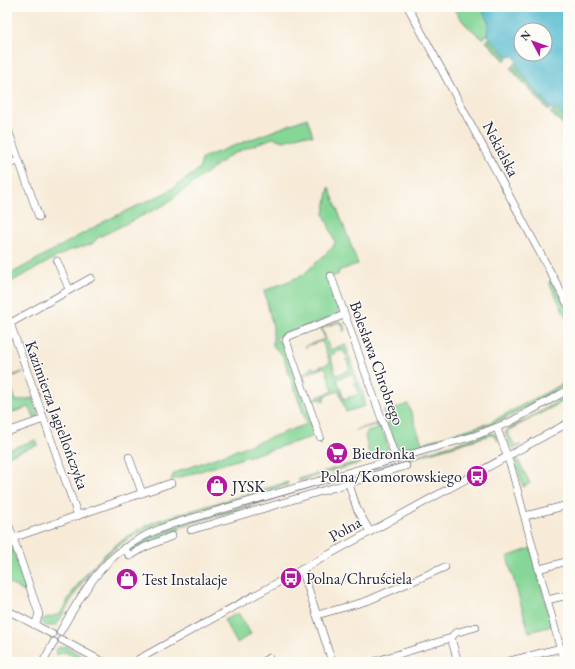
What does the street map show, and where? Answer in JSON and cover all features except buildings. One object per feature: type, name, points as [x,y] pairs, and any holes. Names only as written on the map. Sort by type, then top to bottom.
[{"type":"street","name":"Nekielska","points":[[408,7],[568,305]]},
{"type":"street","points":[[7,127],[39,217]]},
{"type":"street","points":[[7,164],[19,161]]},
{"type":"street","points":[[57,260],[69,289]]},
{"type":"street","name":"Bolesława Chrobrego","points":[[331,276],[396,459]]},
{"type":"street","points":[[8,324],[91,278]]},
{"type":"street","points":[[320,437],[286,341],[289,336],[344,315]]},
{"type":"street","name":"Kazimierza Jagiellończyka","points":[[8,324],[44,419],[78,516]]},
{"type":"street","points":[[61,636],[74,606],[95,575],[124,548],[144,536],[165,526],[497,428],[568,390]]},
{"type":"street","points":[[7,432],[44,419]]},
{"type":"street","name":"Polna","points":[[136,662],[568,423]]},
{"type":"street","points":[[497,428],[508,456],[547,600],[563,649],[564,662]]},
{"type":"street","points":[[129,457],[142,493]]},
{"type":"street","points":[[191,530],[406,466]]},
{"type":"street","points":[[13,538],[171,483]]},
{"type":"street","points":[[349,484],[356,509],[370,532]]},
{"type":"street","points":[[525,516],[568,505]]},
{"type":"street","points":[[7,520],[39,614],[35,625]]},
{"type":"street","points":[[124,548],[130,556],[145,547],[172,536]]},
{"type":"street","points":[[539,569],[568,561]]},
{"type":"street","points":[[317,615],[367,600],[445,567]]},
{"type":"street","points":[[302,569],[332,662]]},
{"type":"street","points":[[547,600],[568,595]]},
{"type":"street","points":[[7,610],[35,625],[53,638]]},
{"type":"street","points":[[373,662],[451,638],[455,633],[476,627]]},
{"type":"street","points":[[43,662],[56,632],[102,662]]},
{"type":"street","points":[[451,638],[458,662]]},
{"type":"street","points":[[506,662],[563,649]]},
{"type":"street","points":[[262,662],[269,658]]},
{"type":"green space","points":[[452,7],[480,7],[486,15],[489,23],[488,31],[483,39],[465,24]]},
{"type":"green space","points":[[490,37],[509,57],[505,61],[486,42]]},
{"type":"green space","points":[[518,62],[525,78],[551,109],[549,111],[510,68]]},
{"type":"green space","points":[[556,107],[568,120],[568,129],[550,113]]},
{"type":"green space","points":[[307,118],[313,136],[303,135],[284,141],[273,138],[229,156],[164,205],[99,237],[92,244],[68,251],[7,284],[7,276],[107,220],[167,192],[193,174],[200,167],[202,158]]},
{"type":"green space","points":[[329,187],[358,264],[338,271],[339,274],[329,278],[340,310],[339,315],[276,337],[278,341],[284,343],[315,431],[312,437],[171,480],[174,473],[307,424],[283,356],[273,346],[273,327],[264,291],[303,275],[333,247],[335,242],[324,214]]},
{"type":"green space","points":[[552,280],[568,312],[568,321],[549,282]]},
{"type":"green space","points":[[339,321],[343,323],[345,330],[342,331],[344,329],[340,322],[322,328],[330,350],[345,344],[349,354],[346,356],[343,350],[330,355],[336,375],[350,370],[347,360],[345,360],[349,356],[357,379],[354,380],[352,374],[337,379],[344,399],[359,394],[356,384],[353,384],[358,380],[364,397],[361,398],[364,398],[365,401],[363,401],[365,406],[346,412],[339,391],[324,396],[324,401],[319,399],[311,401],[308,392],[312,399],[333,391],[325,367],[303,375],[306,383],[302,375],[309,371],[312,366],[314,369],[330,363],[322,341],[306,346],[306,348],[305,346],[325,339],[321,328]]},
{"type":"green space","points":[[23,372],[8,379],[16,401],[32,398],[38,414],[35,419],[29,407],[7,414],[7,375],[8,377]]},
{"type":"green space","points":[[568,381],[568,384],[510,416],[490,425],[400,451],[395,446],[383,411],[387,409],[388,411],[408,404],[422,443],[489,423]]},
{"type":"green space","points":[[568,396],[568,399],[507,431],[515,446],[521,445],[513,449],[510,446],[505,433],[507,430]]},
{"type":"green space","points":[[376,424],[380,425],[387,444],[387,455],[299,481],[298,479],[370,458],[365,436],[367,432],[378,429],[378,426],[375,425],[355,430]]},
{"type":"green space","points":[[491,433],[496,435],[498,441],[491,435],[352,476],[352,475]]},
{"type":"green space","points":[[36,440],[38,445],[7,456],[7,450]]},
{"type":"green space","points":[[516,456],[530,483],[523,487],[516,462]]},
{"type":"green space","points":[[288,482],[287,485],[181,516],[138,533],[112,550],[93,568],[76,592],[56,626],[47,626],[41,623],[42,619],[60,614],[78,585],[100,559],[112,548],[140,529],[156,521]]},
{"type":"green space","points":[[275,497],[164,532],[129,550],[128,548],[163,530]]},
{"type":"green space","points":[[179,528],[180,530],[131,552],[130,551],[155,536]]},
{"type":"green space","points":[[7,534],[28,594],[7,582]]},
{"type":"green space","points":[[531,548],[552,626],[529,632],[507,557]]},
{"type":"green space","points":[[238,613],[251,634],[237,643],[224,620]]},
{"type":"green space","points":[[65,646],[89,660],[88,662],[83,662],[65,652],[57,655],[55,651],[57,648]]},
{"type":"water","points":[[480,7],[568,7],[568,120],[556,108],[553,110],[541,97],[521,71],[516,62],[553,62],[553,22],[513,22],[513,56],[509,57],[487,35],[489,21]]},
{"type":"place","name":"Biedronka","points":[[337,453]]},
{"type":"place","name":"Polna/Komorowskiego","points":[[477,476]]},
{"type":"place","name":"JYSK","points":[[217,486]]},
{"type":"place","name":"Polna/Chruściela","points":[[291,578]]},
{"type":"place","name":"Test Instalacje","points":[[127,579]]}]
